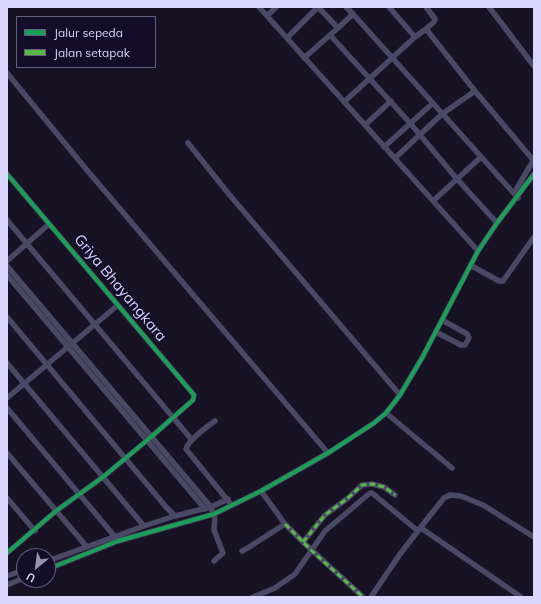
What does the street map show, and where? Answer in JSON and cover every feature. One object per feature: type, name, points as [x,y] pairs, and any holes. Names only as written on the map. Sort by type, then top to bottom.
[{"type":"street","points":[[259,7],[478,251]]},
{"type":"street","points":[[267,16],[276,7]]},
{"type":"street","points":[[286,38],[318,7],[338,28]]},
{"type":"street","points":[[346,7],[518,198]]},
{"type":"street","points":[[389,7],[415,37]]},
{"type":"street","points":[[344,102],[415,37],[434,22],[436,19],[426,7]]},
{"type":"street","points":[[489,7],[534,66]]},
{"type":"street","points":[[304,58],[353,14]]},
{"type":"street","points":[[426,29],[475,91],[534,161],[514,192]]},
{"type":"street","points":[[330,34],[391,101],[457,179],[497,223]]},
{"type":"street","points":[[7,73],[86,169],[328,453]]},
{"type":"street","points":[[394,158],[442,114],[475,91]]},
{"type":"street","points":[[365,125],[391,101]]},
{"type":"street","points":[[384,147],[433,103]]},
{"type":"street","points":[[188,143],[233,199],[400,395]]},
{"type":"street","points":[[433,200],[481,157]]},
{"type":"street","name":"Griya Bhayangkara","points":[[7,174],[194,394],[193,400],[149,439],[103,477],[56,512],[35,531],[8,550]]},
{"type":"street","points":[[56,566],[118,542],[214,514],[261,491],[328,453],[386,413],[400,395],[436,332],[478,251],[534,174]]},
{"type":"street","points":[[7,220],[175,417],[192,440]]},
{"type":"street","points":[[7,261],[49,224]]},
{"type":"street","points":[[470,265],[503,282],[534,237]]},
{"type":"street","points":[[7,266],[149,439],[214,514],[214,530],[223,554],[214,561]]},
{"type":"street","points":[[7,275],[70,344]]},
{"type":"street","points":[[7,398],[118,305]]},
{"type":"street","points":[[7,317],[175,516]]},
{"type":"street","points":[[436,332],[460,346],[465,345],[468,341],[469,338],[467,334],[442,320]]},
{"type":"street","points":[[7,363],[144,526]]},
{"type":"street","points":[[7,408],[118,542]]},
{"type":"street","points":[[386,413],[452,468]]},
{"type":"street","points":[[216,421],[186,446],[187,451],[232,505]]},
{"type":"street","points":[[7,452],[87,547]]},
{"type":"street","points":[[303,543],[325,515],[362,485],[372,484],[384,487],[395,495]]},
{"type":"street","points":[[261,491],[285,524],[303,543],[363,597]]},
{"type":"street","points":[[253,597],[275,588],[294,574],[312,551],[321,536],[331,525],[371,493],[420,530],[521,597]]},
{"type":"street","points":[[371,597],[400,554],[444,498],[450,495],[461,496],[483,505],[534,537]]},
{"type":"street","points":[[7,498],[35,531]]},
{"type":"street","points":[[56,558],[114,536],[175,516],[208,508],[228,499]]},
{"type":"street","points":[[242,551],[285,524]]},
{"type":"marked path","points":[[303,542],[325,515],[348,498],[362,485],[372,484],[384,487],[395,495]]},
{"type":"marked path","points":[[285,524],[311,550],[363,597]]},
{"type":"cycle path","points":[[7,174],[194,395],[193,400],[151,437],[103,477],[56,511],[7,553]]},
{"type":"cycle path","points":[[56,566],[118,541],[214,514],[261,491],[328,453],[374,423],[386,413],[400,395],[422,358],[478,251],[534,174]]}]
